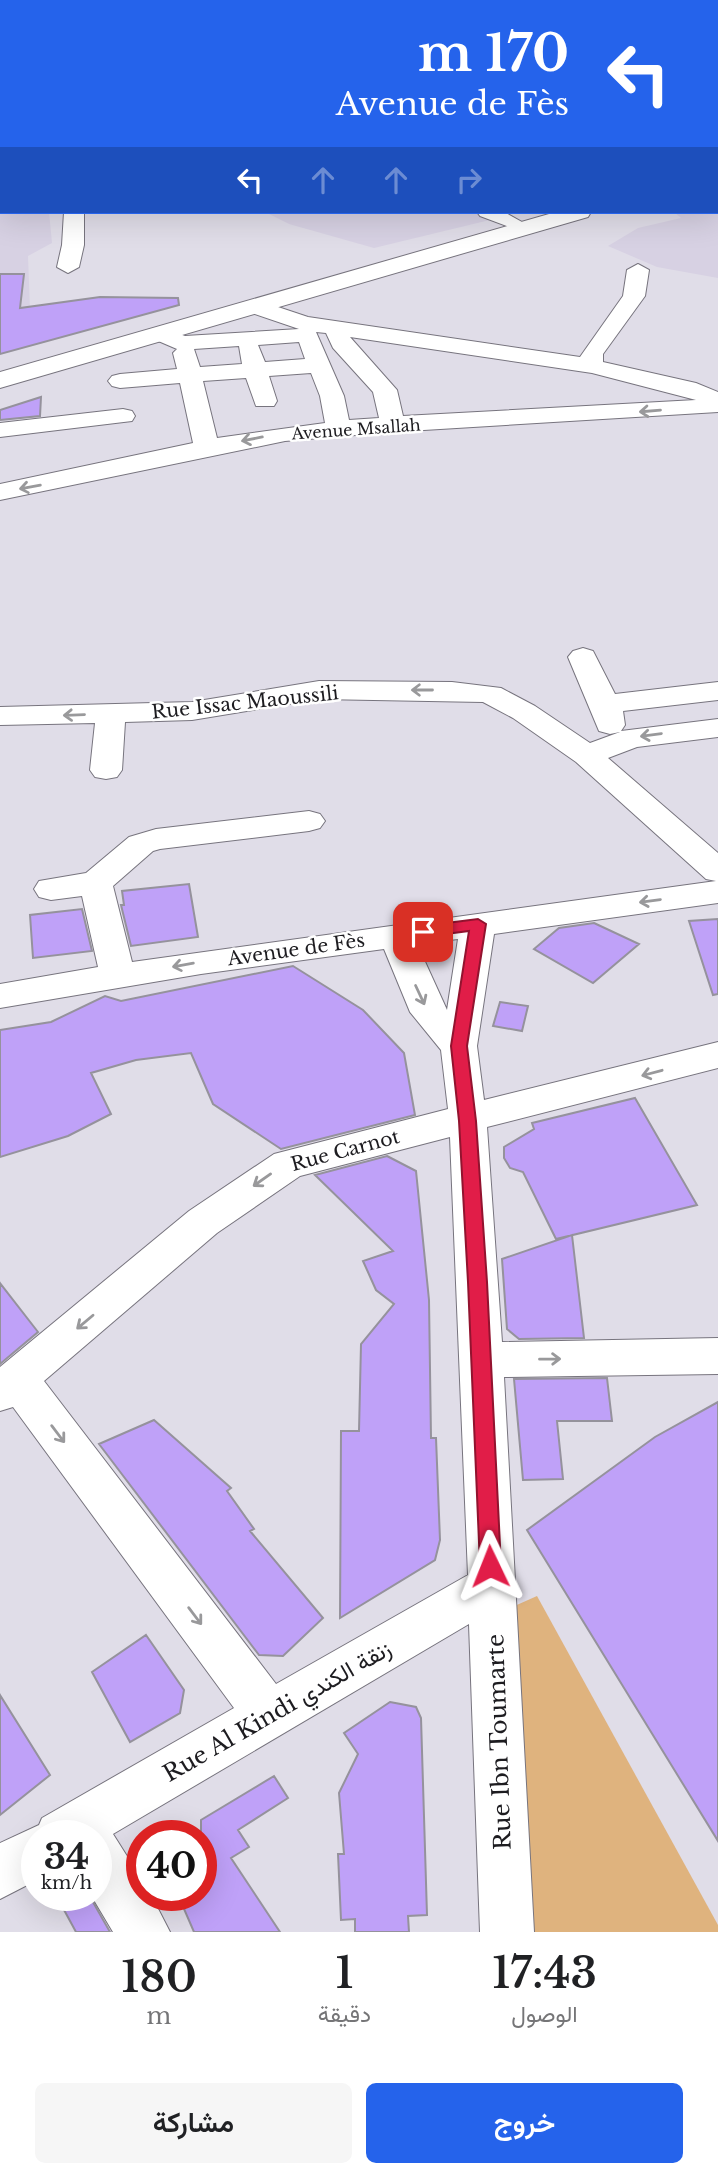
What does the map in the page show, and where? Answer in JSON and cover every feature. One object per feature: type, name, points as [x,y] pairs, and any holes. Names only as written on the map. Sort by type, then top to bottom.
[{"type":"main road","points":[[0,365],[542,214]]},
{"type":"main road","points":[[0,380],[173,339],[257,307],[573,214]]},
{"type":"street","points":[[68,267],[73,245],[74,214]]},
{"type":"street","points":[[492,214],[512,222]]},
{"type":"street","points":[[592,366],[591,354],[634,296],[638,270]]},
{"type":"street","points":[[257,307],[306,329],[332,396],[338,429]]},
{"type":"street","points":[[335,326],[341,344],[385,390],[393,425]]},
{"type":"street","points":[[207,449],[190,376],[173,339],[246,339],[335,326],[592,366],[688,388],[718,400]]},
{"type":"street","points":[[246,339],[265,401]]},
{"type":"street","points":[[120,381],[319,365]]},
{"type":"street","name":"Avenue Msallah","points":[[0,492],[269,436],[393,425],[597,416],[718,405]]},
{"type":"street","points":[[0,430],[123,416]]},
{"type":"street","points":[[583,657],[604,704],[616,741]]},
{"type":"street","name":"Rue Issac Maoussili","points":[[0,716],[223,708],[319,690],[452,691],[490,694],[524,712],[587,755]]},
{"type":"street","points":[[604,704],[718,691]]},
{"type":"street","points":[[106,770],[111,714]]},
{"type":"street","points":[[718,728],[648,734],[616,741],[587,755],[718,871]]},
{"type":"street","points":[[51,890],[96,883],[147,841],[309,821]]},
{"type":"street","points":[[96,883],[118,977]]},
{"type":"street","name":"Avenue de Fès","points":[[0,996],[201,962],[718,892]]},
{"type":"street","name":"Rue Ibn Toumarte","points":[[478,924],[459,1046],[468,1121],[481,1360],[507,1932]]},
{"type":"street","points":[[396,935],[428,1012],[459,1046]]},
{"type":"street","name":"Rue Carnot","points":[[9,1386],[203,1222],[279,1168],[309,1156],[468,1121],[718,1055]]},
{"type":"street","points":[[481,1360],[718,1356]]},
{"type":"street","points":[[9,1386],[270,1716]]},
{"type":"street","name":"Rue Al Kindi زنقة الكندي","points":[[108,1820],[270,1716],[492,1586]]},
{"type":"street","points":[[0,1873],[21,1860]]},
{"type":"street","points":[[112,1884],[143,1932]]},
{"type":"shaded area","points":[[0,214],[49,214],[52,243],[28,256],[30,310],[0,315]]},
{"type":"shaded area","points":[[269,214],[480,214],[494,219],[374,248],[289,224]]},
{"type":"shaded area","points":[[676,214],[718,214],[718,278],[657,267],[608,246],[638,228],[681,218]]},
{"type":"shaded area","points":[[537,1596],[718,1925],[718,1932],[532,1932],[510,1608]]},
{"type":"building","points":[[0,274],[24,274],[20,308],[100,297],[178,298],[179,305],[0,354]]},
{"type":"building","points":[[41,397],[40,416],[0,420],[0,410]]},
{"type":"building","points":[[189,884],[198,937],[131,946],[121,905],[124,905],[122,891]]},
{"type":"building","points":[[82,909],[92,951],[33,958],[30,915]]},
{"type":"building","points":[[718,919],[718,994],[713,995],[689,921]]},
{"type":"building","points":[[594,923],[639,944],[593,983],[534,949],[559,928]]},
{"type":"building","points":[[293,966],[363,1010],[404,1053],[415,1115],[281,1149],[213,1104],[191,1053],[136,1060],[91,1073],[111,1114],[68,1136],[0,1157],[0,1030],[51,1022],[105,996],[121,1001]]},
{"type":"building","points":[[500,1002],[528,1006],[522,1031],[493,1026]]},
{"type":"building","points":[[635,1098],[697,1205],[556,1239],[523,1172],[510,1168],[504,1158],[504,1147],[534,1129],[532,1123]]},
{"type":"building","points":[[387,1156],[416,1171],[429,1300],[431,1438],[436,1438],[440,1540],[435,1560],[340,1618],[341,1431],[359,1431],[361,1344],[394,1304],[376,1290],[363,1261],[393,1251],[315,1175]]},
{"type":"building","points":[[572,1235],[584,1338],[519,1339],[507,1329],[502,1259]]},
{"type":"building","points":[[0,1283],[38,1332],[0,1364]]},
{"type":"building","points":[[607,1378],[612,1421],[557,1421],[563,1479],[523,1480],[514,1379]]},
{"type":"building","points":[[718,1402],[718,1841],[527,1530],[655,1437]]},
{"type":"building","points":[[154,1420],[231,1488],[227,1491],[254,1529],[250,1531],[323,1618],[283,1656],[259,1655],[99,1444]]},
{"type":"building","points":[[146,1635],[184,1690],[180,1713],[130,1742],[92,1672]]},
{"type":"building","points":[[0,1695],[50,1775],[0,1815]]},
{"type":"building","points":[[390,1702],[416,1707],[421,1718],[427,1915],[408,1916],[409,1932],[355,1932],[355,1919],[341,1920],[338,1854],[344,1854],[339,1793],[358,1754],[344,1733]]},
{"type":"building","points":[[274,1776],[288,1798],[238,1830],[249,1847],[231,1858],[280,1932],[194,1932],[185,1911],[217,1911],[217,1820],[201,1820]]},
{"type":"building","points":[[65,1911],[98,1911],[110,1932],[76,1932]]},
{"type":"route","points":[[423,932],[478,924],[459,1046],[468,1121],[478,1282],[490,1566]]}]
